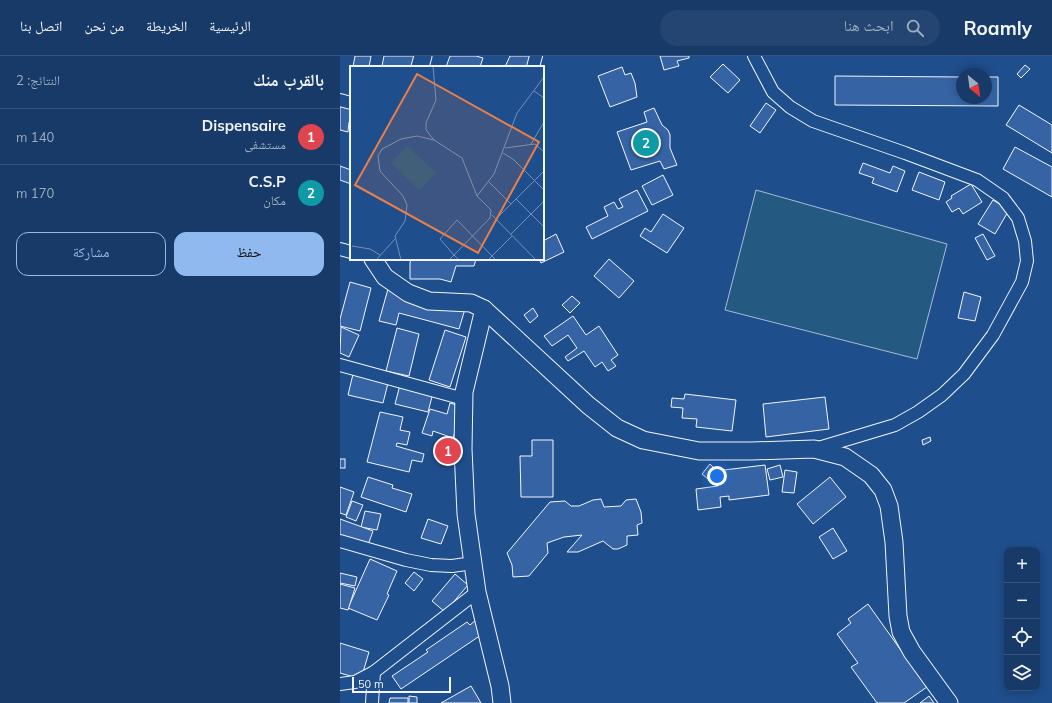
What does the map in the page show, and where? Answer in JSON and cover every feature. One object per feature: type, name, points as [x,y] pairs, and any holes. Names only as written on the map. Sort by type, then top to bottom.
[{"type":"main road","points":[[420,66],[423,56]]},
{"type":"main road","points":[[373,260],[385,277],[408,293],[429,301],[471,303],[484,309],[588,405],[617,428],[643,440],[699,451],[814,449],[845,457],[872,475],[883,490],[889,506],[894,542],[898,616],[901,632],[912,652],[949,703]]},
{"type":"main road","points":[[484,309],[464,392],[463,449],[466,514],[477,592],[500,686],[502,703]]},
{"type":"street","points":[[533,66],[536,56]]},
{"type":"street","points":[[754,56],[773,92],[790,107],[813,121],[977,180],[1003,198],[1018,218],[1025,241],[1027,261],[1022,282],[993,336],[964,374],[942,395],[918,412],[895,425],[814,449]]},
{"type":"street","points":[[340,100],[350,103]]},
{"type":"street","points":[[340,365],[464,399]]},
{"type":"street","points":[[340,541],[406,560],[431,565],[452,566],[473,564]]},
{"type":"street","points":[[340,684],[355,682],[374,672],[477,592]]},
{"type":"street","points":[[372,703],[374,672]]},
{"type":"shaded area","points":[[756,190],[947,244],[917,359],[725,310]]},
{"type":"building","points":[[355,56],[371,56],[369,66],[353,66]]},
{"type":"building","points":[[384,56],[416,56],[414,66],[382,66]]},
{"type":"building","points":[[450,56],[476,56],[483,58],[480,66],[446,66]]},
{"type":"building","points":[[510,56],[536,56],[531,66],[505,66]]},
{"type":"building","points":[[660,56],[689,56],[689,58],[677,61],[679,66],[664,70]]},
{"type":"building","points":[[723,64],[740,80],[728,93],[710,77]]},
{"type":"building","points":[[1025,65],[1030,69],[1021,78],[1017,74]]},
{"type":"building","points":[[622,67],[625,75],[631,73],[635,83],[637,97],[610,107],[598,76]]},
{"type":"building","points":[[835,76],[956,77],[956,104],[992,104],[992,77],[998,77],[998,106],[835,105]]},
{"type":"building","points":[[766,103],[776,110],[760,133],[750,126]]},
{"type":"building","points":[[1019,105],[1052,125],[1052,153],[1006,125]]},
{"type":"building","points":[[340,106],[350,108],[348,132],[340,130]]},
{"type":"building","points":[[654,108],[662,125],[668,130],[670,135],[670,148],[677,165],[664,169],[660,161],[631,170],[617,132],[647,122],[644,112]]},
{"type":"building","points":[[1015,147],[1052,167],[1052,197],[1003,169]]},
{"type":"building","points":[[863,163],[890,173],[893,166],[905,171],[897,192],[872,183],[874,178],[859,173]]},
{"type":"building","points":[[340,166],[350,170],[350,184],[340,180]]},
{"type":"building","points":[[919,172],[945,182],[939,200],[912,190]]},
{"type":"building","points":[[663,175],[673,195],[652,205],[642,186]]},
{"type":"building","points":[[971,184],[982,202],[963,214],[959,208],[952,212],[946,202],[952,198],[951,196]]},
{"type":"building","points":[[637,190],[648,211],[592,239],[586,227],[608,216],[604,207],[614,202],[618,209],[623,207],[619,199]]},
{"type":"building","points":[[993,200],[1009,210],[995,234],[978,224]]},
{"type":"building","points":[[663,214],[684,228],[667,253],[640,236],[645,228],[651,232]]},
{"type":"building","points":[[556,234],[564,252],[541,263],[540,260],[544,260],[544,240]]},
{"type":"building","points":[[983,234],[995,256],[987,260],[975,238]]},
{"type":"building","points":[[609,259],[634,281],[619,298],[594,276]]},
{"type":"building","points":[[411,260],[476,260],[474,266],[456,266],[451,282],[440,279],[410,279]]},
{"type":"building","points":[[350,282],[371,288],[360,331],[340,326],[340,319]]},
{"type":"building","points":[[388,289],[465,309],[459,329],[399,313],[396,325],[379,321]]},
{"type":"building","points":[[964,292],[981,297],[975,321],[958,318]]},
{"type":"building","points":[[572,296],[580,303],[570,313],[562,305]]},
{"type":"building","points":[[533,308],[538,316],[530,323],[524,315]]},
{"type":"building","points":[[573,316],[586,335],[599,326],[618,355],[611,360],[616,366],[608,371],[602,362],[595,367],[584,351],[568,361],[565,357],[577,348],[568,335],[552,346],[544,336]]},
{"type":"building","points":[[341,327],[359,335],[349,357],[340,353]]},
{"type":"building","points":[[397,328],[419,334],[409,376],[386,371]]},
{"type":"building","points":[[445,330],[466,337],[450,387],[429,380]]},
{"type":"building","points":[[353,374],[389,379],[383,403],[348,395]]},
{"type":"building","points":[[401,381],[434,389],[428,412],[395,404]]},
{"type":"building","points":[[685,394],[736,400],[732,431],[696,427],[697,419],[682,418],[683,408],[671,407],[672,398],[684,399]]},
{"type":"building","points":[[825,397],[829,429],[766,437],[763,404]]},
{"type":"building","points":[[450,403],[463,407],[453,438],[433,431],[432,436],[422,433],[430,409],[447,414]]},
{"type":"building","points":[[380,412],[403,417],[400,430],[410,432],[407,445],[397,443],[396,446],[424,454],[422,462],[412,460],[409,472],[367,462]]},
{"type":"building","points":[[930,437],[931,441],[923,445],[922,440]]},
{"type":"building","points":[[532,440],[553,440],[553,497],[521,497],[520,456],[532,456]]},
{"type":"building","points":[[340,459],[345,459],[345,468],[340,468]]},
{"type":"building","points":[[710,464],[715,469],[708,479],[702,474]]},
{"type":"building","points":[[765,465],[769,495],[729,500],[729,496],[720,497],[721,507],[698,510],[696,489],[718,486],[716,471]]},
{"type":"building","points":[[780,465],[783,477],[770,480],[767,469]]},
{"type":"building","points":[[785,470],[797,472],[794,493],[782,492]]},
{"type":"building","points":[[368,477],[393,485],[392,488],[412,494],[406,512],[361,497]]},
{"type":"building","points":[[830,477],[846,497],[813,524],[797,504]]},
{"type":"building","points":[[340,487],[354,492],[346,515],[340,513]]},
{"type":"building","points":[[601,499],[604,507],[621,506],[626,500],[636,499],[641,512],[642,523],[637,525],[638,535],[627,536],[627,545],[618,549],[613,549],[603,541],[578,552],[567,552],[582,535],[564,537],[547,543],[548,553],[529,576],[513,577],[512,565],[507,553],[550,502],[565,501],[571,506],[579,506],[593,500]]},
{"type":"building","points":[[352,501],[363,505],[356,521],[346,517]]},
{"type":"building","points":[[365,511],[381,514],[377,530],[361,527]]},
{"type":"building","points":[[340,519],[373,531],[368,545],[340,535]]},
{"type":"building","points":[[428,519],[448,526],[441,544],[421,538]]},
{"type":"building","points":[[833,528],[847,551],[833,559],[819,537]]},
{"type":"building","points":[[370,559],[397,571],[387,594],[389,595],[377,620],[348,608]]},
{"type":"building","points":[[414,572],[423,579],[414,591],[405,583]]},
{"type":"building","points":[[340,573],[357,577],[355,586],[340,583]]},
{"type":"building","points":[[455,574],[468,585],[445,612],[432,601]]},
{"type":"building","points":[[340,584],[355,588],[348,610],[340,608]]},
{"type":"building","points":[[868,604],[927,687],[904,703],[877,703],[851,667],[858,663],[837,634],[851,623],[848,619]]},
{"type":"building","points":[[476,620],[484,633],[401,689],[392,676],[428,652],[426,650],[467,622],[470,625]]},
{"type":"building","points":[[340,643],[369,652],[361,679],[340,673]]},
{"type":"building","points":[[471,686],[481,703],[441,703]]},
{"type":"building","points":[[409,696],[417,697],[417,703],[409,703]]},
{"type":"building","points":[[929,696],[934,703],[920,703]]},
{"type":"building","points":[[390,698],[408,698],[408,703],[389,703]]},
{"type":"place","name":"C.S.P","points":[[646,143]]},
{"type":"place","name":"Dispensaire","points":[[448,451]]}]
